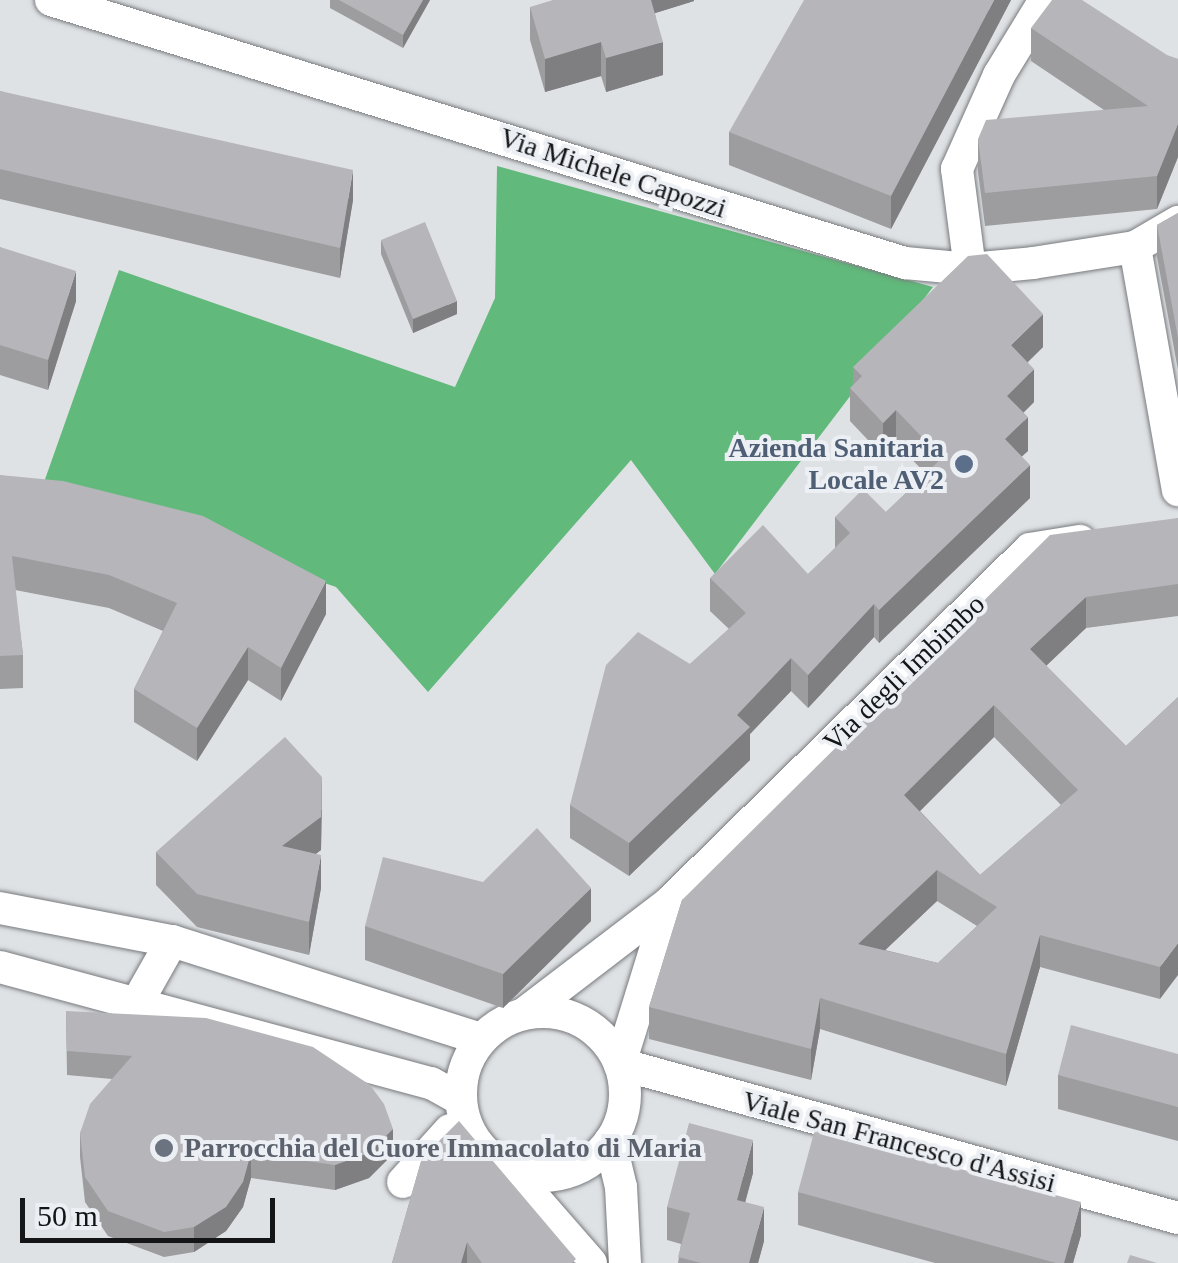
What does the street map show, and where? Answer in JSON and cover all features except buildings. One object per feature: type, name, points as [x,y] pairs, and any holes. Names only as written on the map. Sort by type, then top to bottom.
[{"type":"street","name":"Via Michele Capozzi","points":[[51,0],[906,263],[970,269],[1135,246],[1178,222]]},
{"type":"street","points":[[970,269],[957,169],[999,75],[1063,2]]},
{"type":"street","points":[[1135,246],[1178,490]]},
{"type":"street","name":"Via degli Imbimbo","points":[[525,1013],[670,902],[1030,549],[1106,536]]},
{"type":"street","name":"Via degli Imbimbo","points":[[620,1064],[670,902]]},
{"type":"street","points":[[0,908],[172,941],[481,1040]]},
{"type":"street","points":[[138,1001],[172,941]]},
{"type":"street","points":[[0,966],[432,1083],[462,1107]]},
{"type":"street","points":[[591,1263],[510,1170],[473,1138],[462,1107],[468,1057],[481,1040],[525,1013],[548,1011],[592,1027],[620,1064],[625,1090],[610,1142],[622,1187],[625,1263]]},
{"type":"street","name":"Viale San Francesco d'Assisi","points":[[620,1064],[1178,1218]]},
{"type":"street","points":[[403,1182],[462,1107]]},
{"type":"street","points":[[510,1170],[565,1174],[610,1142]]},
{"type":"green space","points":[[497,166],[933,287],[715,574],[631,460],[428,692],[336,587],[43,485],[119,270],[455,387],[495,298]]},
{"type":"place","name":"Azienda Sanitaria Locale AV2","points":[[964,464]]},
{"type":"place","name":"Parrocchia del Cuore Immacolato di Maria","points":[[164,1148]]}]
